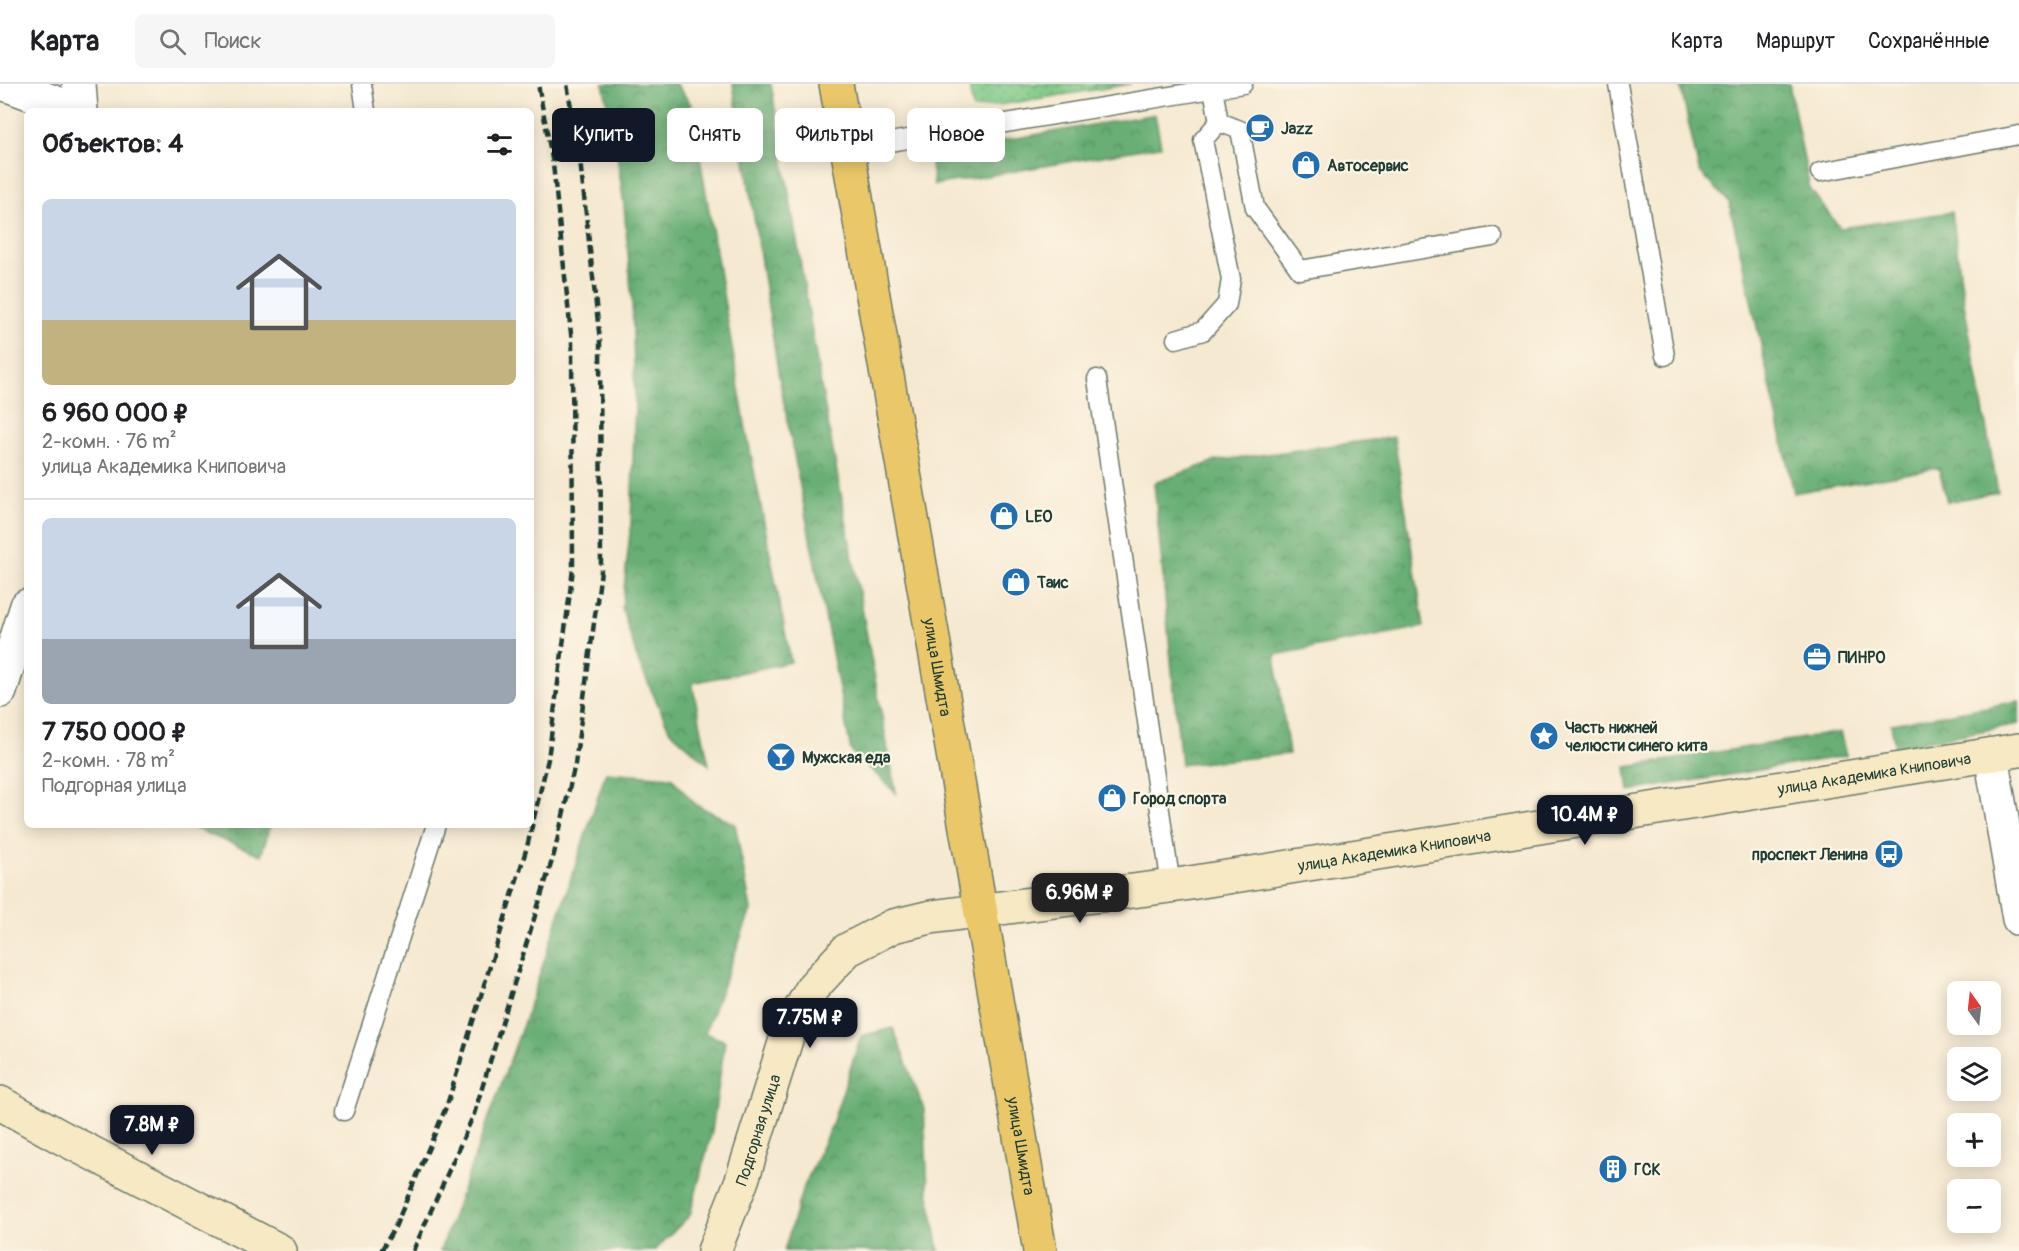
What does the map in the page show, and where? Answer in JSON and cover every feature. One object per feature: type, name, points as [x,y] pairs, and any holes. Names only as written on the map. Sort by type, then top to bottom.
[{"type":"main road","name":"улица Шмидта","points":[[836,84],[840,108]]},
{"type":"main road","name":"улица Шмидта","points":[[849,162],[1040,1251]]},
{"type":"main road","name":"улица Академика Книповича","points":[[982,911],[1171,886],[2005,752]]},
{"type":"main road","name":"Подгорная улица","points":[[714,1251],[742,1180],[789,1030],[813,987],[848,950],[893,926],[931,917],[982,911]]},
{"type":"main road","points":[[0,1103],[280,1251]]},
{"type":"street","points":[[5,84],[72,108]]},
{"type":"street","points":[[79,84],[80,108]]},
{"type":"street","points":[[0,691],[24,615]]},
{"type":"street","points":[[2005,752],[2019,920]]},
{"type":"lane","points":[[362,84],[366,108]]},
{"type":"lane","points":[[895,141],[1243,84]]},
{"type":"lane","points":[[1618,84],[1665,356]]},
{"type":"lane","points":[[1213,89],[1219,122]]},
{"type":"lane","points":[[1219,122],[1240,130],[1255,208],[1300,270],[1493,237]]},
{"type":"lane","points":[[1176,339],[1203,331],[1227,304],[1231,279],[1203,140],[1219,122]]},
{"type":"lane","points":[[1820,172],[2019,135]]},
{"type":"lane","points":[[1097,379],[1171,886]]},
{"type":"lane","points":[[344,1111],[432,828]]},
{"type":"green space","points":[[603,84],[676,84],[691,104],[692,108],[667,108],[667,162],[701,162],[745,424],[791,662],[692,683],[709,765],[670,731],[638,661],[622,608],[631,523],[635,401],[632,302],[618,162],[655,162],[655,108],[608,108]]},
{"type":"green space","points":[[733,84],[771,84],[775,108],[775,162],[784,162],[820,380],[896,793],[851,751],[779,377],[745,162],[763,162],[763,108],[737,108]]},
{"type":"green space","points":[[969,84],[1131,84],[979,108],[973,108]]},
{"type":"green space","points":[[1680,84],[1789,84],[1810,189],[1840,228],[1952,212],[1964,303],[1998,492],[1947,502],[1939,468],[1794,493],[1729,202],[1699,171]]},
{"type":"green space","points":[[1155,114],[1161,146],[934,185],[930,162],[1005,162],[1005,140]]},
{"type":"green space","points":[[1394,437],[1424,627],[1275,655],[1289,754],[1181,765],[1154,483],[1215,461]]},
{"type":"green space","points":[[2019,701],[2019,724],[1895,747],[1891,724]]},
{"type":"green space","points":[[1840,732],[1846,756],[1629,791],[1626,767]]},
{"type":"green space","points":[[606,772],[671,777],[695,804],[735,824],[751,910],[705,1033],[725,1041],[712,1131],[690,1215],[654,1251],[440,1251],[525,1019]]},
{"type":"green space","points":[[193,828],[270,828],[261,855]]},
{"type":"green space","points":[[893,1028],[924,1109],[928,1190],[939,1251],[784,1251],[802,1191],[832,1124],[861,1036]]},
{"type":"railway","points":[[534,818],[548,759],[573,569],[572,343],[553,164],[538,84]]},
{"type":"railway","points":[[413,1251],[474,1114],[554,854],[575,764],[601,571],[600,341],[580,160],[567,84]]},
{"type":"railway","points":[[381,1251],[395,1227],[447,1105],[532,828]]},
{"type":"place","name":"Jazz","points":[[1260,128]]},
{"type":"place","name":"Автосервис","points":[[1306,165]]},
{"type":"place","name":"LEO","points":[[1004,516]]},
{"type":"place","name":"Таис","points":[[1016,582]]},
{"type":"place","name":"ПИНРО","points":[[1817,657]]},
{"type":"place","name":"Часть нижней челюсти синего кита","points":[[1544,736]]},
{"type":"place","name":"Мужская еда","points":[[781,757]]},
{"type":"place","name":"Город спорта","points":[[1112,798]]},
{"type":"place","name":"проспект Ленина","points":[[1889,854]]},
{"type":"place","name":"ГСК","points":[[1613,1169]]}]
